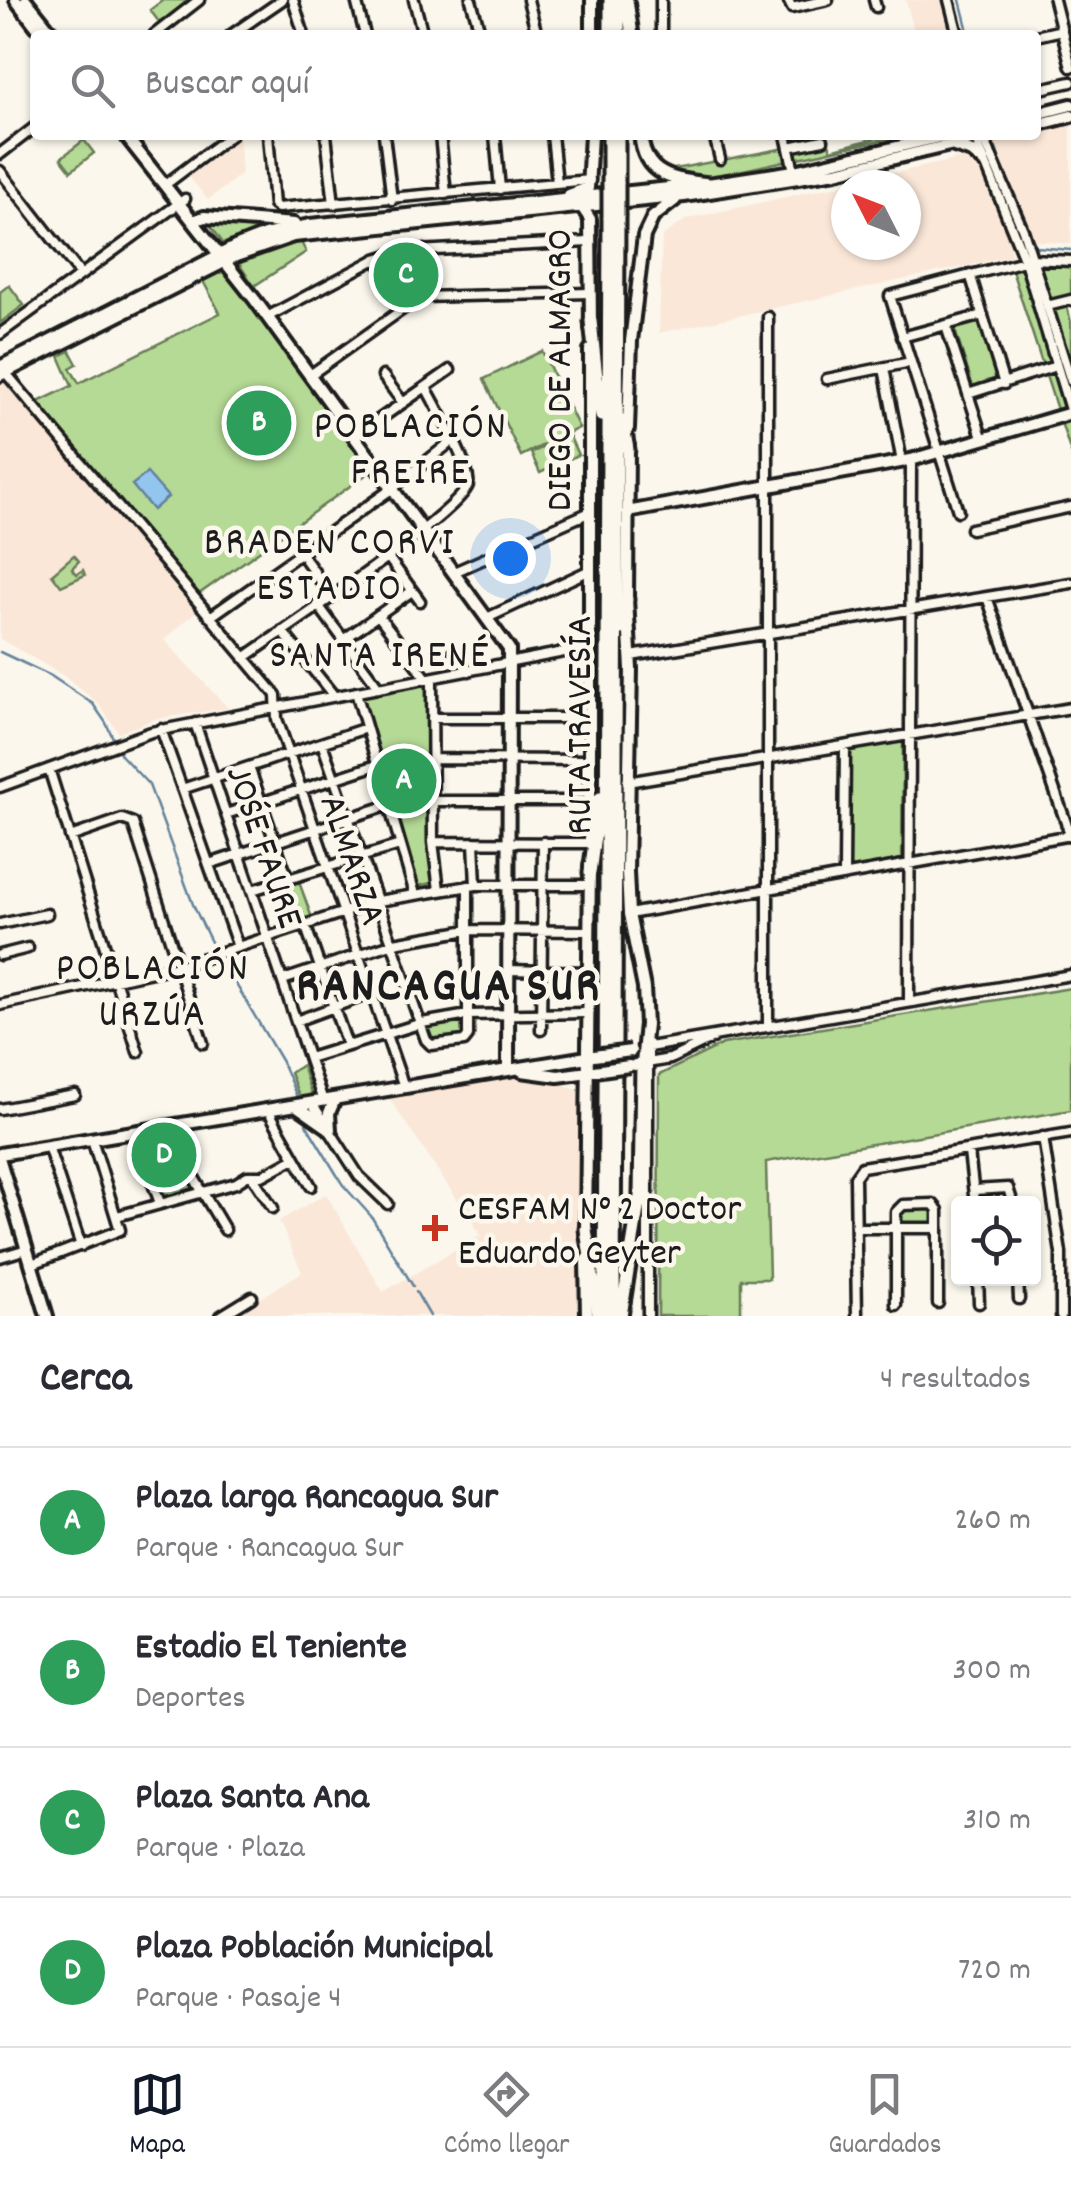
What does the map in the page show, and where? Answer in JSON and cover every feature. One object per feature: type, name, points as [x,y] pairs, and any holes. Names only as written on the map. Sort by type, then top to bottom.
[{"type":"highway","points":[[610,0],[610,30]]},
{"type":"highway","points":[[619,0],[619,30]]},
{"type":"highway","points":[[628,0],[631,30]]},
{"type":"highway","name":"RUTA TRAVESÍA","points":[[609,140],[618,379],[617,1316]]},
{"type":"highway","name":"RUTA TRAVESÍA","points":[[602,1316],[607,458],[618,140]]},
{"type":"highway","points":[[642,140],[644,154],[655,170],[669,178],[708,184]]},
{"type":"highway","points":[[591,321],[607,458]]},
{"type":"highway","points":[[618,379],[628,450]]},
{"type":"highway","points":[[617,663],[628,599]]},
{"type":"highway","points":[[590,879],[607,754]]},
{"type":"highway","points":[[617,1316],[640,1196],[646,1064]]},
{"type":"highway","points":[[586,1229],[602,1316]]},
{"type":"main road","points":[[16,0],[39,30]]},
{"type":"main road","points":[[26,0],[50,30]]},
{"type":"main road","points":[[592,0],[592,30]]},
{"type":"main road","points":[[1041,113],[1071,106]]},
{"type":"main road","points":[[1041,124],[1071,116]]},
{"type":"main road","points":[[135,140],[182,201]]},
{"type":"main road","points":[[135,140],[226,256],[509,648],[508,1014],[512,1070]]},
{"type":"main road","name":"DIEGO DE ALMAGRO","points":[[495,208],[530,199],[578,194],[588,188],[591,140]]},
{"type":"main road","points":[[1,370],[265,235],[310,225],[684,196],[836,172],[949,140]]},
{"type":"main road","points":[[226,256],[304,234],[582,208],[949,140],[984,162]]},
{"type":"main road","points":[[512,1070],[558,1076],[646,1064],[642,978],[629,914],[627,782],[631,656],[627,512],[631,340],[644,236],[657,212],[684,196]]},
{"type":"main road","name":"DIEGO DE ALMAGRO","points":[[582,208],[589,214],[591,321],[587,1316]]},
{"type":"main road","points":[[196,219],[310,225]]},
{"type":"main road","points":[[627,512],[907,461],[1071,413]]},
{"type":"main road","points":[[0,1154],[646,1048]]},
{"type":"main road","points":[[323,1101],[329,1113],[328,1129]]},
{"type":"main road","points":[[296,1105],[328,1129]]},
{"type":"main road","points":[[0,1162],[47,1316]]},
{"type":"street","points":[[160,30],[199,0]]},
{"type":"street","points":[[238,30],[282,0]]},
{"type":"street","points":[[293,0],[302,30]]},
{"type":"street","points":[[356,0],[364,30]]},
{"type":"street","points":[[414,0],[423,30]]},
{"type":"street","points":[[471,0],[479,30]]},
{"type":"street","points":[[528,0],[536,30]]},
{"type":"street","points":[[661,30],[663,0]]},
{"type":"street","points":[[788,0],[792,8],[828,0]]},
{"type":"street","points":[[949,0],[957,30]]},
{"type":"street","points":[[1054,0],[1071,67]]},
{"type":"street","points":[[1041,35],[1062,30]]},
{"type":"street","points":[[1041,90],[1071,82]]},
{"type":"street","points":[[0,154],[30,131]]},
{"type":"street","points":[[217,140],[220,144]]},
{"type":"street","points":[[170,181],[225,140]]},
{"type":"street","points":[[268,140],[275,208],[590,180]]},
{"type":"street","points":[[327,140],[334,204]]},
{"type":"street","points":[[385,140],[392,200]]},
{"type":"street","points":[[441,140],[446,194]]},
{"type":"street","points":[[495,140],[500,189]]},
{"type":"street","points":[[553,140],[558,183]]},
{"type":"street","points":[[715,140],[720,159]]},
{"type":"street","points":[[787,140],[794,170]]},
{"type":"street","points":[[789,147],[823,140]]},
{"type":"street","points":[[981,140],[984,162],[1048,306],[1071,381]]},
{"type":"street","points":[[983,140],[1023,230],[1071,413]]},
{"type":"street","points":[[0,171],[82,275]]},
{"type":"street","points":[[0,334],[182,201]]},
{"type":"street","points":[[267,316],[376,259],[398,252],[590,242]]},
{"type":"street","points":[[425,250],[430,295]]},
{"type":"street","points":[[376,259],[409,302]]},
{"type":"street","points":[[958,511],[890,296],[1028,260],[1071,261]]},
{"type":"street","points":[[970,274],[1004,384]]},
{"type":"street","points":[[310,375],[409,302],[430,295],[590,293]]},
{"type":"street","points":[[1048,306],[1071,300]]},
{"type":"street","points":[[902,337],[983,315]]},
{"type":"street","points":[[768,317],[768,1026]]},
{"type":"street","points":[[946,326],[983,440]]},
{"type":"street","points":[[828,379],[911,362]]},
{"type":"street","points":[[968,394],[1056,366]]},
{"type":"street","points":[[884,368],[907,461],[909,1002]]},
{"type":"street","name":"ALMARZA","points":[[1,370],[276,695],[276,719],[404,1087]]},
{"type":"street","points":[[354,437],[450,370]]},
{"type":"street","points":[[383,376],[402,403]]},
{"type":"street","points":[[244,658],[424,530],[467,488],[468,473],[426,387]]},
{"type":"street","points":[[210,617],[452,441]]},
{"type":"street","points":[[971,530],[1071,508]]},
{"type":"street","points":[[454,572],[588,513]]},
{"type":"street","points":[[301,553],[331,596]]},
{"type":"street","points":[[387,556],[420,602]]},
{"type":"street","points":[[487,618],[588,571]]},
{"type":"street","points":[[631,656],[1071,582]]},
{"type":"street","points":[[344,640],[412,591]]},
{"type":"street","points":[[629,914],[1071,836],[987,597]]},
{"type":"street","points":[[318,605],[379,688]]},
{"type":"street","points":[[378,616],[429,678],[433,842],[439,890]]},
{"type":"street","points":[[282,630],[334,696]]},
{"type":"street","points":[[0,787],[162,729],[590,648]]},
{"type":"street","points":[[454,651],[469,671]]},
{"type":"street","points":[[356,692],[415,894]]},
{"type":"street","points":[[627,782],[1071,708]]},
{"type":"street","points":[[432,718],[590,718]]},
{"type":"street","name":"JOŚE FAURE","points":[[195,722],[270,936],[323,1101],[328,1129],[358,1176],[388,1204]]},
{"type":"street","points":[[182,790],[366,728]]},
{"type":"street","points":[[162,729],[238,947]]},
{"type":"street","points":[[322,743],[426,1040],[431,1045],[467,1039],[474,842]]},
{"type":"street","points":[[844,875],[845,746]]},
{"type":"street","points":[[432,760],[590,760]]},
{"type":"street","points":[[226,814],[377,765]]},
{"type":"street","points":[[249,767],[288,879]]},
{"type":"street","points":[[49,769],[138,1052]]},
{"type":"street","points":[[433,801],[590,802]]},
{"type":"street","points":[[208,864],[388,805]]},
{"type":"street","points":[[70,837],[122,819],[133,823],[203,1043]]},
{"type":"street","points":[[433,842],[590,843]]},
{"type":"street","points":[[542,1030],[543,842]]},
{"type":"street","points":[[252,890],[400,845]]},
{"type":"street","points":[[0,1005],[180,966],[378,901],[472,886],[542,886],[590,879]]},
{"type":"street","points":[[0,924],[47,914]]},
{"type":"street","points":[[306,924],[347,1045]]},
{"type":"street","points":[[283,980],[394,943],[468,930],[589,931]]},
{"type":"street","points":[[0,955],[28,948]]},
{"type":"street","points":[[508,970],[589,972]]},
{"type":"street","points":[[646,1048],[1071,975]]},
{"type":"street","points":[[296,1021],[372,993]]},
{"type":"street","points":[[309,1058],[385,1033],[468,1015],[588,1012]]},
{"type":"street","points":[[648,1316],[646,1064],[670,1059],[722,1034]]},
{"type":"street","points":[[0,1110],[75,1095]]},
{"type":"street","points":[[268,1110],[312,1186]]},
{"type":"street","points":[[164,1127],[225,1230]]},
{"type":"street","points":[[134,1132],[160,1203]]},
{"type":"street","points":[[856,1316],[855,1177],[862,1168],[1071,1133]]},
{"type":"street","points":[[1043,1137],[1066,1253],[1061,1316]]},
{"type":"street","points":[[32,1264],[120,1230],[92,1139]]},
{"type":"street","points":[[48,1146],[82,1246]]},
{"type":"street","points":[[969,1152],[974,1196]]},
{"type":"street","points":[[117,1216],[202,1190],[236,1184],[243,1177],[262,1176],[295,1158]]},
{"type":"street","points":[[252,1176],[273,1208]]},
{"type":"street","points":[[974,1190],[1008,1188],[1010,1196]]},
{"type":"street","points":[[896,1305],[896,1230],[898,1208],[903,1205],[932,1204],[938,1210],[938,1303]]},
{"type":"street","points":[[856,1228],[938,1228]]},
{"type":"street","points":[[0,1258],[27,1249]]},
{"type":"street","points":[[978,1286],[978,1303]]},
{"type":"street","points":[[1018,1286],[1019,1299]]},
{"type":"street","points":[[221,1316],[252,1296]]},
{"type":"shaded area","points":[[906,0],[943,0],[951,30],[914,30]]},
{"type":"shaded area","points":[[1071,120],[1071,244],[1030,240],[991,140],[1041,140],[1041,127]]},
{"type":"shaded area","points":[[234,140],[239,140],[241,174],[208,200],[187,174]]},
{"type":"shaded area","points":[[972,156],[1008,234],[1011,256],[659,333],[662,236],[687,219],[831,187],[831,260],[921,260],[921,170],[909,170]]},
{"type":"shaded area","points":[[4,379],[197,611],[164,640],[228,708],[155,719],[119,733],[98,703],[61,674],[0,639],[0,381]]},
{"type":"shaded area","points":[[515,1076],[564,1079],[563,1084],[582,1092],[577,1316],[233,1316],[302,1272],[279,1221],[326,1194],[383,1292],[481,1235],[387,1095]]},
{"type":"green space","points":[[163,0],[195,0],[162,26],[150,10]]},
{"type":"green space","points":[[84,140],[94,153],[71,171],[61,158]]},
{"type":"green space","points":[[828,140],[831,150],[881,140],[702,179],[664,171]]},
{"type":"green space","points":[[206,219],[277,227],[225,246]]},
{"type":"green space","points":[[301,242],[306,252],[254,286],[239,264],[269,248]]},
{"type":"green space","points":[[416,252],[420,285],[407,294],[384,260]]},
{"type":"green space","points":[[1071,258],[1071,297],[1065,299],[1071,322],[1071,453],[1010,264]]},
{"type":"green space","points":[[225,268],[374,469],[199,594],[38,402],[72,386],[59,356],[70,351],[77,364],[70,368],[79,383],[220,313],[203,281]]},
{"type":"green space","points":[[9,285],[24,305],[0,323],[0,292]]},
{"type":"green space","points":[[982,318],[1001,378],[973,387],[954,327]]},
{"type":"green space","points":[[542,351],[579,428],[521,456],[484,379]]},
{"type":"green space","points":[[569,435],[578,455],[540,473],[531,453]]},
{"type":"green space","points":[[74,555],[79,561],[72,568],[77,574],[83,570],[85,575],[61,586],[52,574]]},
{"type":"green space","points":[[430,684],[436,882],[408,888],[356,698]]},
{"type":"green space","points":[[903,740],[902,859],[848,869],[850,750]]},
{"type":"green space","points":[[297,876],[313,921],[296,927],[280,882]]},
{"type":"green space","points":[[1071,988],[1071,1110],[766,1162],[769,1279],[741,1279],[741,1316],[658,1316],[659,1075],[723,1044]]},
{"type":"green space","points":[[468,1015],[467,1039],[431,1045],[422,1023]]},
{"type":"green space","points":[[302,1065],[312,1096],[300,1098],[290,1073]]},
{"type":"green space","points":[[163,1131],[193,1188],[166,1196],[145,1135]]},
{"type":"green space","points":[[931,1206],[936,1211],[935,1226],[897,1227],[898,1214],[903,1209]]},
{"type":"water","points":[[147,473],[168,497],[153,510],[132,485]]},
{"type":"waterway","points":[[960,0],[968,30]]},
{"type":"waterway","points":[[996,148],[1000,161]]},
{"type":"waterway","points":[[1017,200],[1025,223]]},
{"type":"waterway","points":[[1029,233],[1037,247],[1071,250]]},
{"type":"waterway","points":[[0,652],[51,676],[93,704],[121,755],[149,785],[194,907],[282,1062],[297,1097]]},
{"type":"waterway","points":[[306,1124],[343,1185],[371,1216],[413,1286]]},
{"type":"waterway","points":[[416,1292],[430,1316]]},
{"type":"place","name":"Plaza Santa Ana","points":[[406,275]]},
{"type":"place","name":"Estadio El Teniente","points":[[259,423]]},
{"type":"place","name":"Plaza larga Rancagua Sur","points":[[404,781]]},
{"type":"place","name":"Plaza Población Municipal","points":[[164,1155]]},
{"type":"place","name":"CESFAM N° 2 Doctor Eduardo Geyter","points":[[435,1228]]},
{"type":"district","name":"POBLACIÓN FREIRE","points":[[411,446]]},
{"type":"district","name":"BRADEN CORVI ESTADIO","points":[[330,562]]},
{"type":"district","name":"SANTA IRENÉ","points":[[380,652]]},
{"type":"district","name":"RANCAGUA SUR","points":[[449,982]]},
{"type":"district","name":"POBLACIÓN URZÚA","points":[[153,988]]}]
